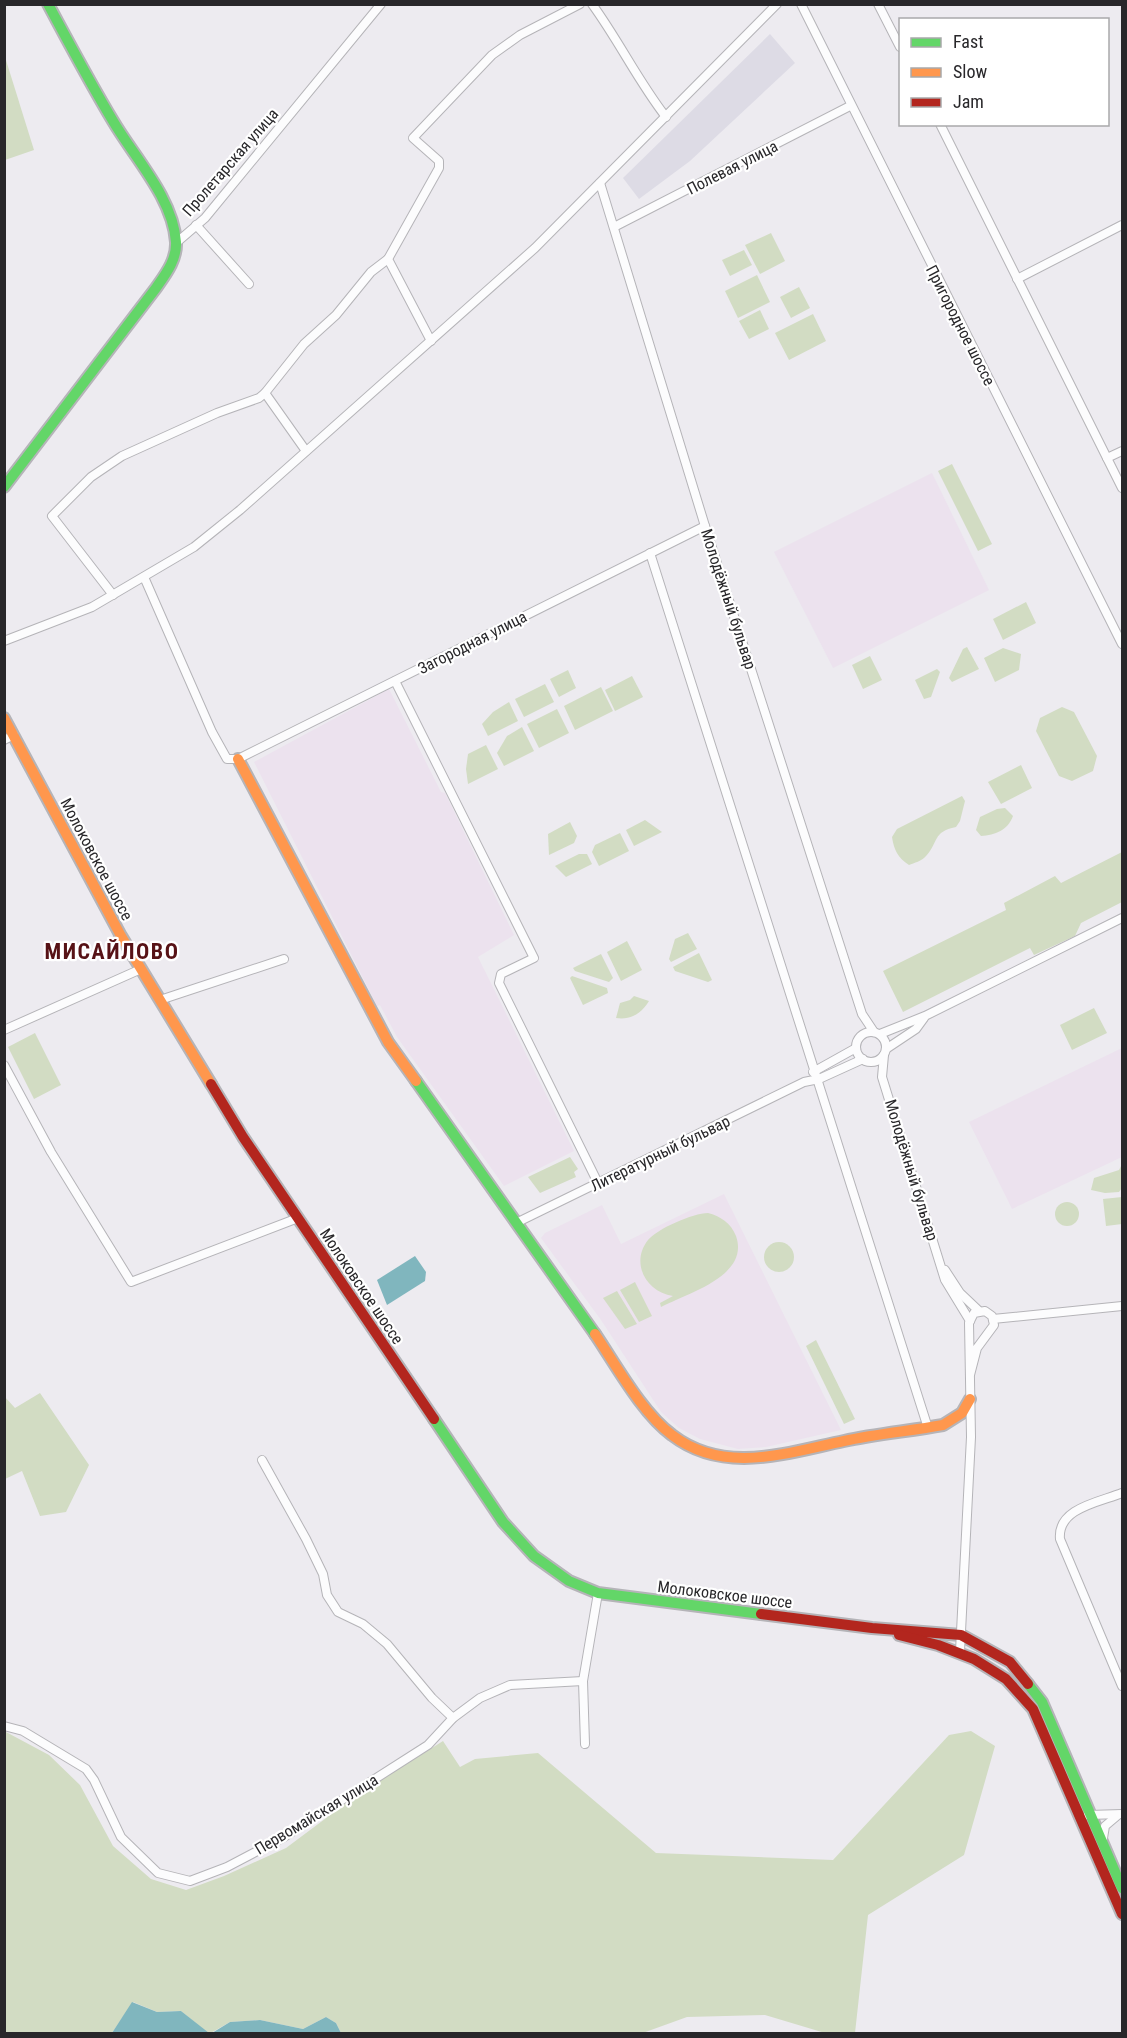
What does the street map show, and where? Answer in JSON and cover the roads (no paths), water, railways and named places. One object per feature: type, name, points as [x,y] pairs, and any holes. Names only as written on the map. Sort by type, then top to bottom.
[{"type":"main road","points":[[4,487],[156,288],[171,265],[176,243],[168,213],[108,114],[48,4]]},
{"type":"main road","name":"Молоковское шоссе","points":[[4,718],[9,738],[141,969],[243,1137],[503,1522],[532,1557],[575,1584],[598,1593],[872,1628],[961,1635],[994,1651],[1010,1662],[1034,1690],[1051,1722],[1086,1816]]},
{"type":"main road","points":[[238,759],[388,1042],[658,1423],[686,1446],[719,1458],[755,1459],[928,1428],[953,1421],[970,1399]]},
{"type":"main road","name":"Молоковское шоссе","points":[[872,1628],[960,1651],[997,1671],[1020,1691],[1033,1709],[1086,1816]]},
{"type":"main road","points":[[1086,1816],[1103,1843],[1122,1888]]},
{"type":"main road","points":[[1086,1816],[1122,1914]]},
{"type":"street","name":"Пролетарская улица","points":[[176,243],[196,225],[253,161],[381,4]]},
{"type":"street","points":[[113,595],[52,516],[91,477],[122,456],[217,413],[259,398],[265,393],[304,344],[336,315],[371,272],[388,259],[439,168],[439,161],[413,138],[492,55],[520,35],[580,4]]},
{"type":"street","points":[[592,4],[641,83],[666,117]]},
{"type":"street","points":[[4,641],[92,607],[194,547],[535,248],[777,4]]},
{"type":"street","name":"Пригородное шоссе","points":[[801,4],[850,106],[1122,644]]},
{"type":"street","points":[[879,4],[899,45]]},
{"type":"street","name":"Полевая улица","points":[[614,227],[850,106]]},
{"type":"street","points":[[941,126],[1122,488]]},
{"type":"street","name":"Молодёжный бульвар","points":[[600,183],[705,526],[862,1014],[861,1036]]},
{"type":"street","points":[[196,225],[249,284]]},
{"type":"street","points":[[1017,279],[1122,225]]},
{"type":"street","points":[[388,259],[431,341]]},
{"type":"street","points":[[265,393],[306,451]]},
{"type":"street","points":[[1107,458],[1122,451]]},
{"type":"street","name":"Загородная улица","points":[[238,759],[705,526]]},
{"type":"street","points":[[650,553],[819,1078],[928,1428]]},
{"type":"street","points":[[144,577],[212,732],[227,759],[238,759]]},
{"type":"street","points":[[395,681],[534,958],[501,974],[499,983],[598,1183]]},
{"type":"street","points":[[925,1016],[916,1029],[885,1052],[879,1060],[866,1060],[856,1048],[861,1036],[877,1033],[925,1016],[1122,918]]},
{"type":"street","points":[[160,1000],[284,959]]},
{"type":"street","points":[[4,1030],[141,969]]},
{"type":"street","name":"Молодёжный бульвар","points":[[862,1014],[877,1033]]},
{"type":"street","points":[[877,1033],[886,1043],[885,1052]]},
{"type":"street","name":"Литературный бульвар","points":[[804,1082],[816,1069],[856,1048]]},
{"type":"street","name":"Молодёжный бульвар","points":[[885,1052],[882,1077],[940,1264],[950,1292],[970,1323]]},
{"type":"street","name":"Молодёжный бульвар","points":[[866,1060],[882,1077]]},
{"type":"street","name":"Литературный бульвар","points":[[516,1223],[804,1082],[866,1060]]},
{"type":"street","points":[[4,1065],[51,1152],[131,1282],[298,1218]]},
{"type":"street","name":"Молодёжный бульвар","points":[[940,1264],[960,1293],[979,1311]]},
{"type":"street","points":[[993,1319],[1122,1306]]},
{"type":"street","points":[[960,1651],[971,1437],[970,1399],[970,1375],[970,1323],[979,1311],[988,1313],[993,1319],[993,1328],[985,1335],[977,1348],[970,1375]]},
{"type":"street","points":[[970,1323],[974,1333],[985,1335]]},
{"type":"street","points":[[262,1460],[306,1539],[323,1574],[327,1595],[338,1612],[363,1624],[387,1644],[432,1698],[453,1718]]},
{"type":"street","points":[[1122,1493],[1077,1510],[1061,1522],[1059,1530],[1060,1539],[1122,1686]]},
{"type":"street","points":[[585,1744],[583,1681],[598,1593]]},
{"type":"street","name":"Первомайская улица","points":[[4,1726],[23,1731],[86,1769],[94,1780],[122,1837],[158,1873],[190,1881],[227,1867],[284,1837],[428,1745],[453,1718],[480,1698],[510,1685],[583,1681]]},
{"type":"street","points":[[1086,1816],[1121,1814]]},
{"type":"street","points":[[1103,1843],[1105,1826],[1121,1814]]},
{"type":"water","points":[[415,1256],[426,1272],[425,1281],[387,1305],[377,1280]]},
{"type":"water","points":[[132,2002],[157,2012],[181,2011],[209,2033],[112,2033]]},
{"type":"water","points":[[326,2017],[336,2023],[341,2033],[212,2033],[230,2022],[260,2020],[303,2029]]},
{"type":"district","name":"МИСАЙЛОВО","points":[[112,951]]}]
